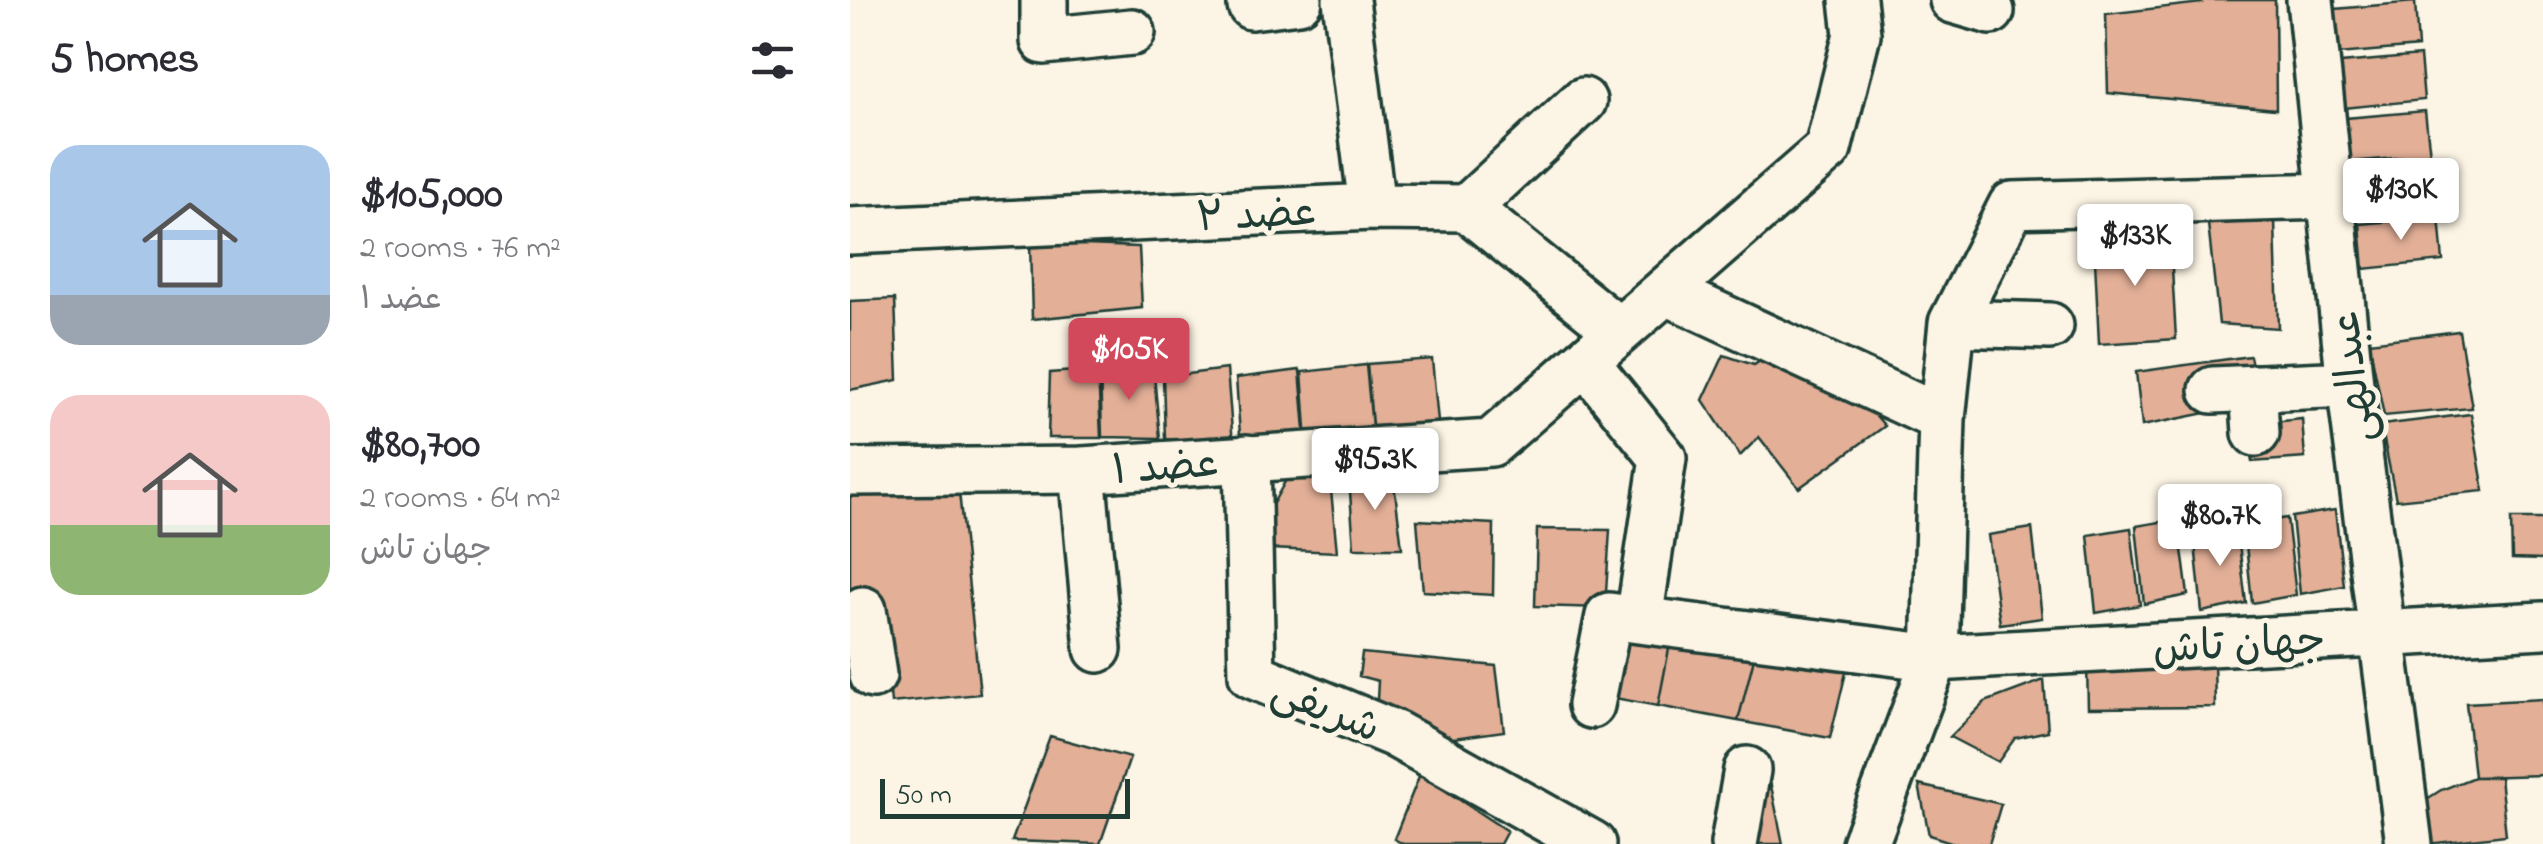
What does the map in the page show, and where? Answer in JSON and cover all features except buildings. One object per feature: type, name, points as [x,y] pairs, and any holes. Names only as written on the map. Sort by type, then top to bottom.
[{"type":"street","points":[[1044,0],[1044,41],[1132,32]]},
{"type":"street","points":[[1250,6],[1298,0]]},
{"type":"street","points":[[1346,0],[1372,207]]},
{"type":"street","name":"عضد ۱","points":[[850,472],[1082,470],[1491,442],[1828,150],[1857,34],[1854,0]]},
{"type":"street","name":"عبدالهی","points":[[2310,0],[2350,384],[2409,844]]},
{"type":"street","points":[[1583,101],[1467,208],[1619,332]]},
{"type":"street","points":[[1865,844],[1935,658],[1942,419],[1952,323],[2012,204],[2329,196]]},
{"type":"street","name":"عضد ۲","points":[[850,231],[1372,207],[1467,208]]},
{"type":"street","points":[[1665,291],[1942,419]]},
{"type":"street","points":[[1952,323],[2050,326]]},
{"type":"street","points":[[1585,361],[1663,458],[1639,620],[1609,616],[1590,705]]},
{"type":"street","points":[[2256,434],[2233,389],[2350,384]]},
{"type":"street","name":"شریفی","points":[[1247,458],[1252,676],[1395,734],[1592,844]]},
{"type":"street","points":[[1082,470],[1098,649]]},
{"type":"street","name":"جهان تاش","points":[[1639,620],[1935,658],[2543,625]]},
{"type":"street","points":[[1734,844],[1746,770]]}]
